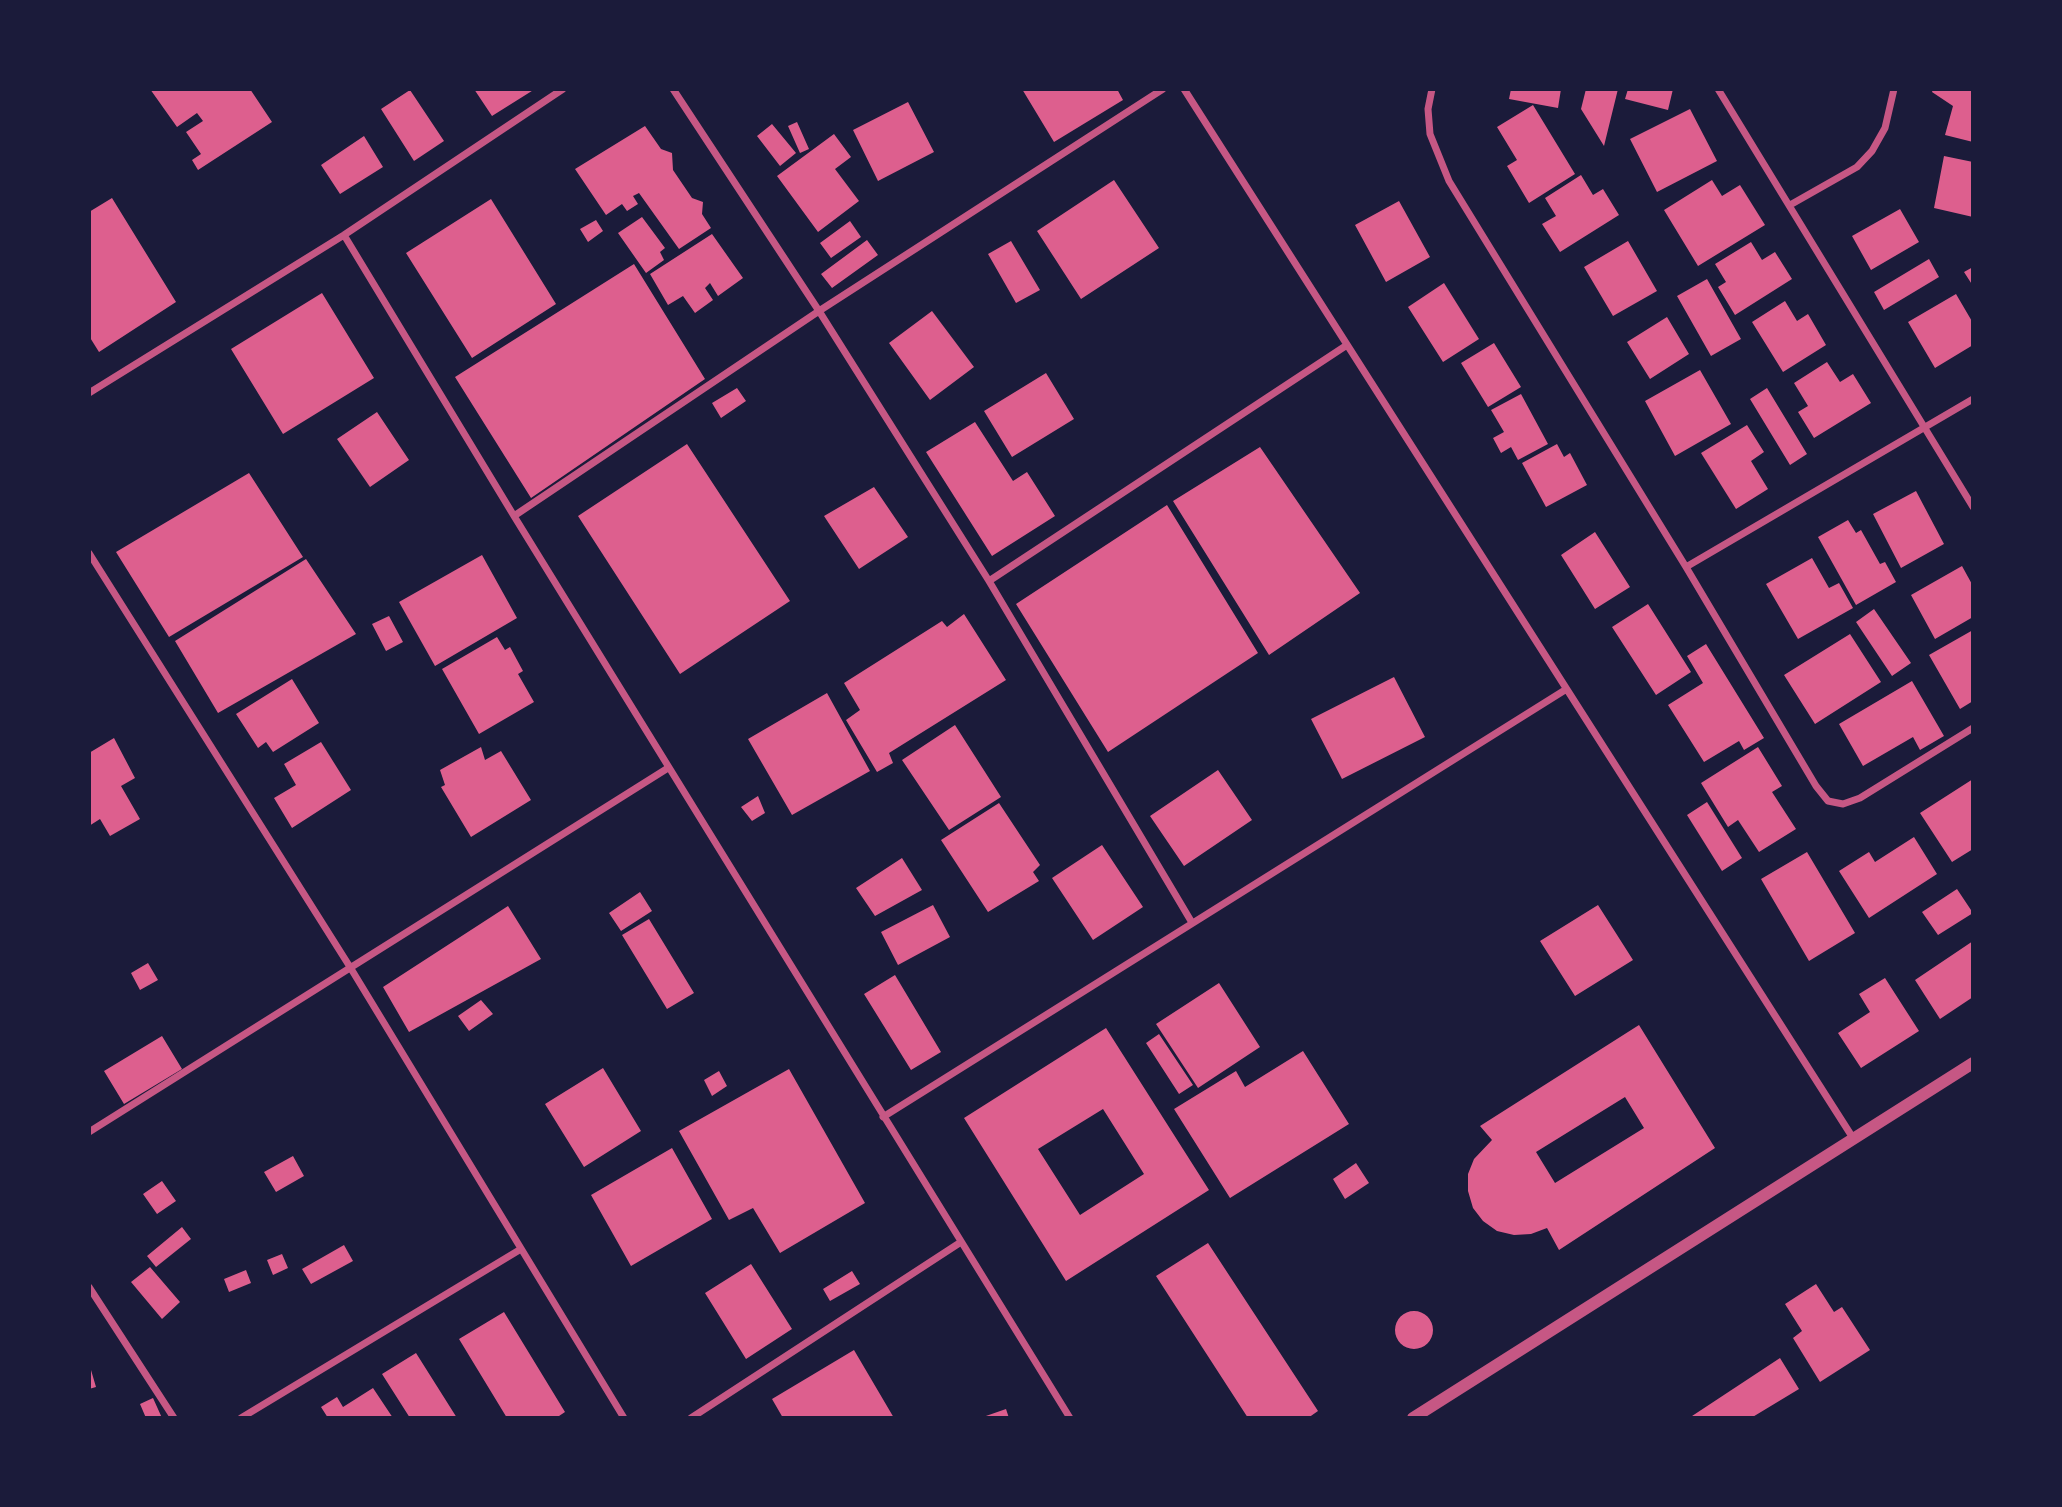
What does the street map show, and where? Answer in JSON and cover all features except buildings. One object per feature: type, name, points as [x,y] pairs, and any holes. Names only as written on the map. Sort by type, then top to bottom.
[{"type":"street","points":[[89,393],[344,235],[563,89]]},
{"type":"street","points":[[673,89],[819,311],[989,581],[1191,921]]},
{"type":"street","points":[[514,516],[819,311],[1163,89]]},
{"type":"street","points":[[1184,89],[1853,1138]]},
{"type":"street","points":[[1432,89],[1428,110],[1430,134],[1449,181],[1686,567],[1816,786],[1828,801],[1843,804],[1872,793],[1973,728]]},
{"type":"street","points":[[1718,89],[1973,507]]},
{"type":"street","points":[[1790,205],[1857,167],[1872,151],[1885,128],[1894,89]]},
{"type":"street","points":[[344,235],[668,768],[1070,1418]]},
{"type":"street","points":[[989,581],[1348,345]]},
{"type":"street","points":[[1686,567],[1973,398]]},
{"type":"street","points":[[89,553],[350,967],[624,1418]]},
{"type":"street","points":[[883,1117],[1191,921],[1565,690]]},
{"type":"street","points":[[89,1132],[668,768]]},
{"type":"street","points":[[1413,1418],[1973,1063]]},
{"type":"street","points":[[691,1418],[961,1242]]},
{"type":"street","points":[[242,1418],[521,1250]]},
{"type":"street","points":[[89,1287],[174,1418]]}]
